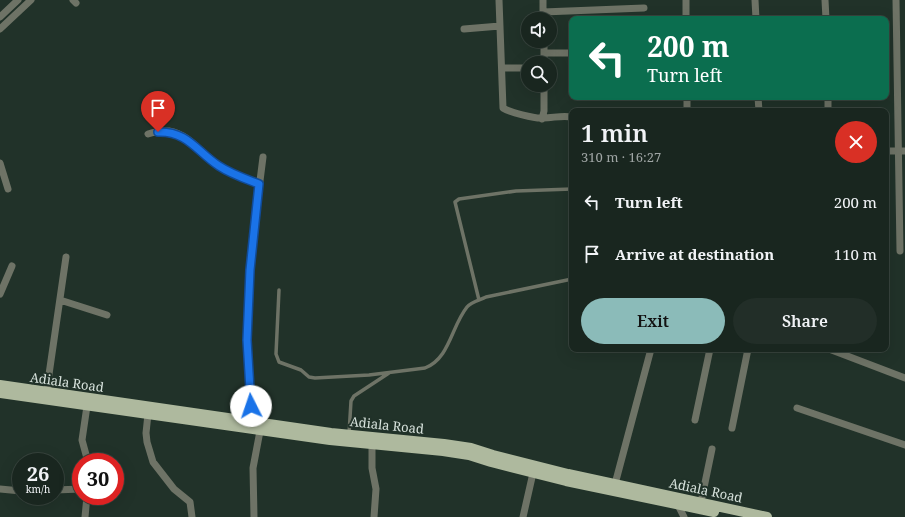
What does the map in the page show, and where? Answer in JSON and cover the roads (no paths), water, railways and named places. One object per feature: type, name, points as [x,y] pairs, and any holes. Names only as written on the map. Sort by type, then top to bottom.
[{"type":"main road","name":"Adiala Road","points":[[0,385],[87,406],[248,425],[349,434],[471,448],[501,457],[615,484],[767,517]]},
{"type":"main road","name":"Adiala Road","points":[[0,393],[46,396],[248,425],[260,431],[469,455],[532,473],[740,517]]},
{"type":"street","points":[[1,13],[18,0]]},
{"type":"street","points":[[0,29],[31,0]]},
{"type":"street","points":[[499,0],[503,108],[508,111],[542,119],[561,116],[569,117]]},
{"type":"street","points":[[543,0],[543,12]]},
{"type":"street","points":[[686,0],[686,16]]},
{"type":"street","points":[[755,0],[756,16]]},
{"type":"street","points":[[825,0],[826,16]]},
{"type":"street","points":[[896,0],[901,151],[900,252]]},
{"type":"street","points":[[557,15],[644,8]]},
{"type":"street","points":[[464,29],[500,26]]},
{"type":"street","points":[[544,48],[544,53],[569,52]]},
{"type":"street","points":[[502,68],[521,68]]},
{"type":"street","points":[[542,119],[544,111],[544,92]]},
{"type":"street","points":[[148,134],[169,132],[178,134],[221,167],[259,184]]},
{"type":"street","points":[[889,151],[901,151]]},
{"type":"street","points":[[248,425],[251,406],[247,340],[249,285],[262,157]]},
{"type":"street","points":[[1,168],[8,189]]},
{"type":"street","points":[[46,396],[66,257]]},
{"type":"street","points":[[0,294],[12,266]]},
{"type":"street","points":[[60,300],[107,315]]},
{"type":"street","points":[[615,484],[650,352]]},
{"type":"street","points":[[695,420],[709,352]]},
{"type":"street","points":[[732,428],[747,352]]},
{"type":"street","points":[[837,352],[905,378]]},
{"type":"street","points":[[86,453],[82,440],[87,406]]},
{"type":"street","points":[[797,408],[905,445]]},
{"type":"street","points":[[148,414],[146,433],[153,462],[174,489],[190,502],[192,517]]},
{"type":"street","points":[[254,517],[253,468],[260,431]]},
{"type":"street","points":[[372,444],[372,468],[376,489],[374,517]]},
{"type":"street","points":[[701,502],[712,449]]},
{"type":"street","points":[[523,517],[532,473]]},
{"type":"street","points":[[0,489],[12,490]]},
{"type":"street","points":[[85,517],[86,505]]},
{"type":"street","points":[[678,505],[684,517]]},
{"type":"lane","points":[[479,300],[455,202],[459,199],[516,191],[569,189]]},
{"type":"lane","points":[[279,290],[276,354],[279,362],[301,370],[309,377],[315,378],[369,375],[425,368],[432,365],[440,358],[467,307],[479,300],[569,280]]},
{"type":"lane","points":[[349,434],[351,401],[354,396],[390,373]]}]
